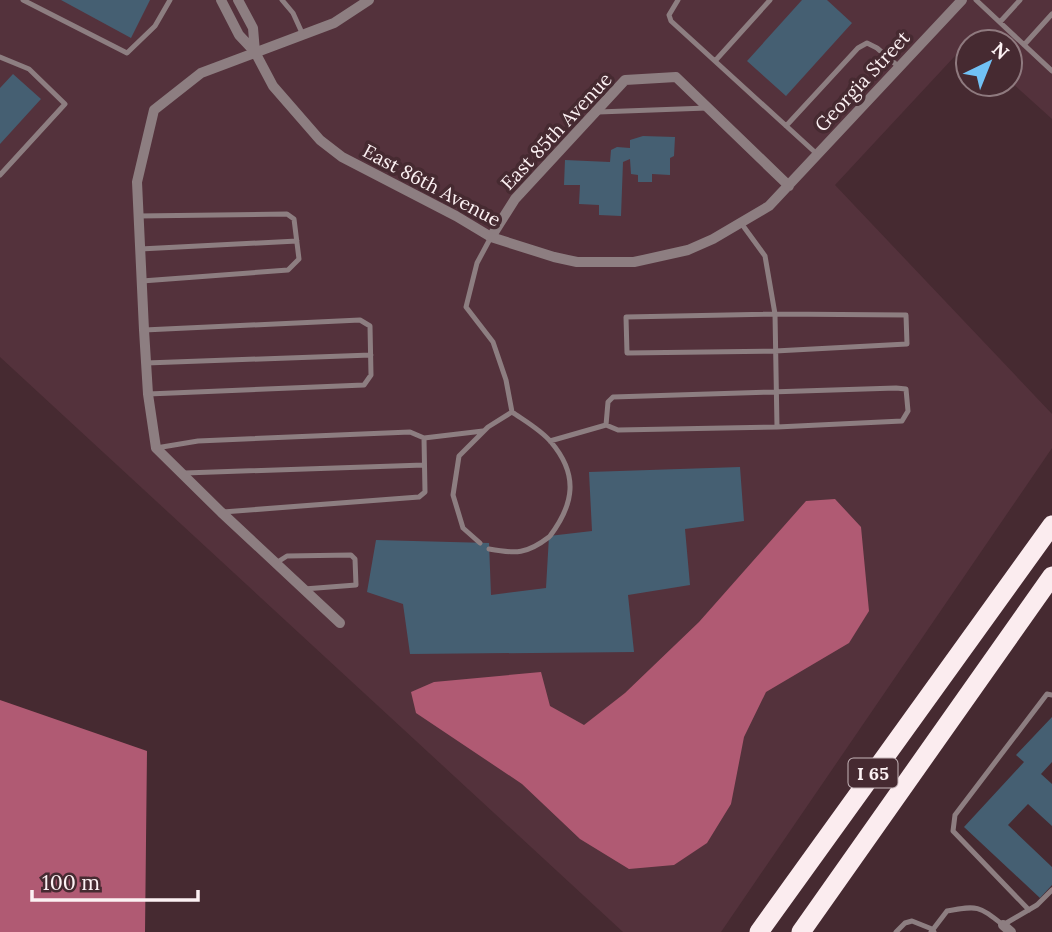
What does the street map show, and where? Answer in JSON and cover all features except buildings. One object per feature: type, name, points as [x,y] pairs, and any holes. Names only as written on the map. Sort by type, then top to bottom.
[{"type":"highway","name":"I 65","points":[[759,932],[1052,525]]},
{"type":"highway","name":"I 65","points":[[801,932],[1052,576]]},
{"type":"street","name":"East 86th Avenue","points":[[221,0],[239,35],[255,52],[273,86],[320,141],[362,169],[456,216],[491,237],[577,262],[634,262],[688,250],[769,206],[789,186]]},
{"type":"street","name":"East 86th Avenue","points":[[238,0],[253,28],[255,52]]},
{"type":"street","points":[[340,623],[156,448],[148,394],[137,183],[154,110],[201,74],[334,23],[369,0]]},
{"type":"street","name":"Georgia Street","points":[[789,186],[962,0]]},
{"type":"street","name":"East 85th Avenue","points":[[491,237],[514,199],[625,80],[676,77],[789,186]]},
{"type":"lane","points":[[23,0],[127,53],[155,26],[170,0]]},
{"type":"lane","points":[[282,0],[293,13],[303,35]]},
{"type":"lane","points":[[678,0],[671,8],[671,21],[818,155]]},
{"type":"lane","points":[[715,61],[771,0]]},
{"type":"lane","points":[[976,0],[1006,28]]},
{"type":"lane","points":[[1000,22],[1020,0]]},
{"type":"lane","points":[[1051,67],[1024,45],[1052,14]]},
{"type":"lane","points":[[786,126],[858,48],[867,43],[877,48],[899,68]]},
{"type":"lane","points":[[0,57],[29,69],[65,104],[0,175]]},
{"type":"lane","points":[[594,112],[707,108]]},
{"type":"lane","points":[[138,216],[287,214],[295,219],[299,259],[288,270],[142,281]]},
{"type":"lane","points":[[741,223],[765,256],[775,314],[777,427]]},
{"type":"lane","points":[[489,549],[513,554],[534,548],[549,537],[564,517],[570,498],[569,477],[562,457],[550,441],[512,412],[506,380],[493,342],[466,307],[477,263],[491,237]]},
{"type":"lane","points":[[140,249],[297,242]]},
{"type":"lane","points":[[775,314],[906,315],[906,344],[775,351],[627,353],[626,317],[775,314]]},
{"type":"lane","points":[[144,330],[360,320],[370,326],[371,375],[364,385],[148,394]]},
{"type":"lane","points":[[146,363],[371,355]]},
{"type":"lane","points":[[550,441],[606,425],[618,430],[777,427],[902,421],[908,411],[906,389],[612,397],[608,402],[606,425]]},
{"type":"lane","points":[[480,543],[463,528],[453,495],[459,456],[484,430],[512,412]]},
{"type":"lane","points":[[156,448],[198,441],[410,432],[424,438],[484,430]]},
{"type":"lane","points":[[221,512],[419,497],[425,492],[424,438]]},
{"type":"lane","points":[[182,473],[424,465]]},
{"type":"lane","points":[[276,563],[286,556],[351,555],[355,559],[356,586],[304,589]]},
{"type":"lane","points":[[1029,910],[953,831],[955,815],[1047,694],[1052,695]]},
{"type":"lane","points":[[896,932],[912,920],[932,931],[947,911],[968,907],[982,908],[1007,929],[1052,890]]},
{"type":"shaded area","points":[[0,0],[1052,0],[1052,119],[1024,94],[1024,28],[954,28],[954,57],[835,185],[1052,414],[1052,448],[721,932],[623,932],[0,357]]},
{"type":"shaded area","points":[[835,499],[861,527],[869,611],[849,643],[766,692],[744,737],[731,804],[707,843],[674,865],[629,869],[580,839],[522,784],[416,713],[411,692],[434,682],[541,672],[550,706],[584,725],[625,693],[699,622],[806,501]]},
{"type":"shaded area","points":[[0,700],[147,751],[145,932],[0,932]]}]
